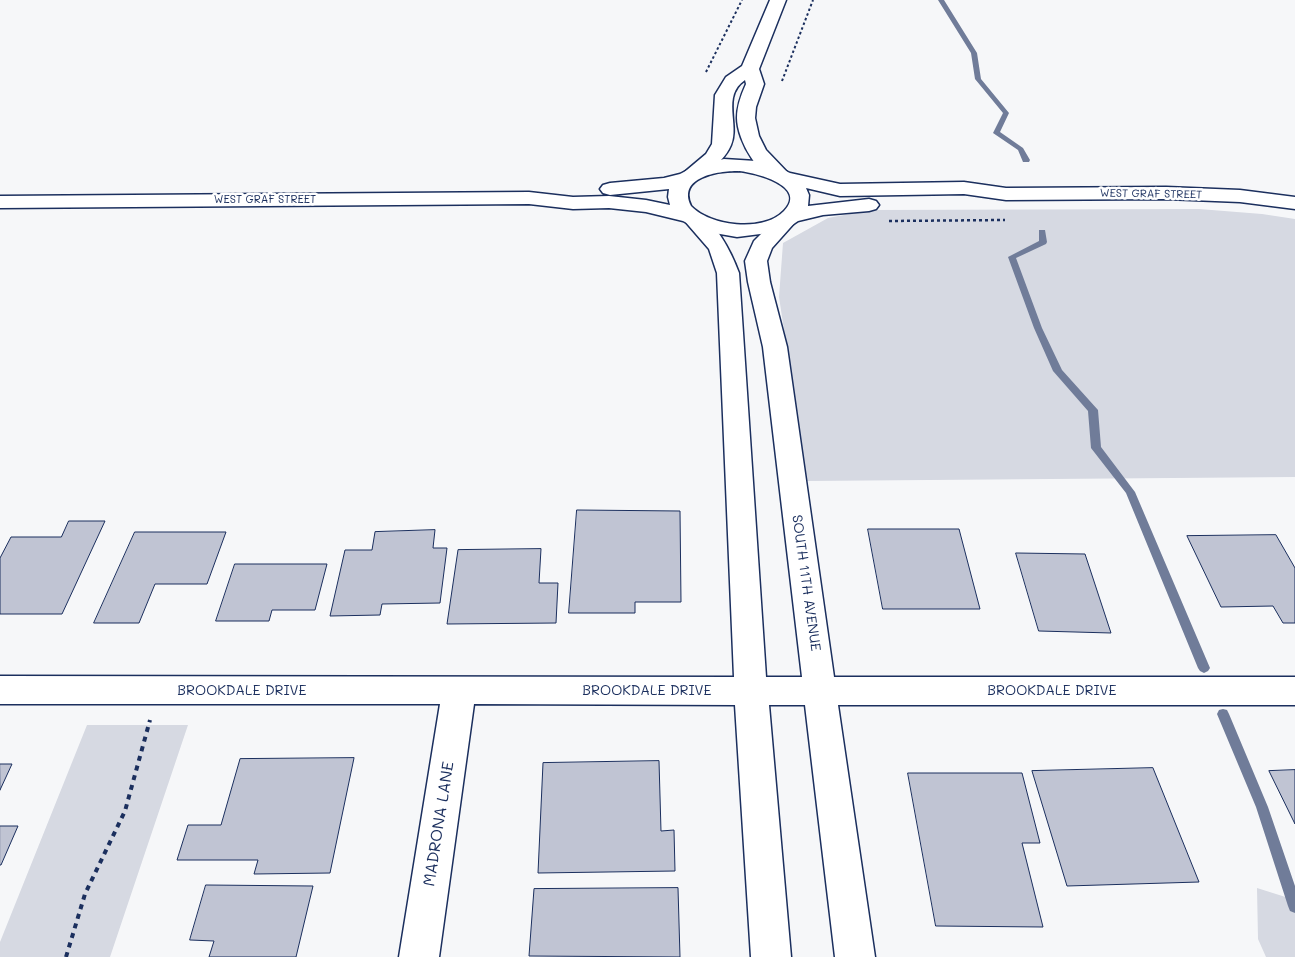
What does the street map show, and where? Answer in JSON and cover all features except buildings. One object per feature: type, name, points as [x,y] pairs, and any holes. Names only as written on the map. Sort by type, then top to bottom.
[{"type":"street","points":[[771,957],[751,691],[728,273],[719,248],[692,218],[683,211],[677,202],[677,192],[681,183],[713,158],[722,144],[724,95],[732,81],[750,70],[778,0]]},
{"type":"street","points":[[750,70],[755,84],[747,107],[747,133],[762,160],[791,182],[798,192],[800,202],[796,212],[789,218]]},
{"type":"street","name":"WEST GRAF STREET","points":[[529,198],[574,190],[629,189],[664,184],[689,177],[706,169],[724,165],[743,165],[762,168],[781,175],[840,190],[964,188],[1006,194],[1166,193],[1240,196],[1295,204]]},
{"type":"street","name":"WEST GRAF STREET","points":[[0,202],[529,198],[573,203],[609,202],[646,206],[692,218],[711,227],[751,230],[771,227],[789,218],[823,209],[868,205],[964,203],[1006,194]]},
{"type":"street","name":"SOUTH 11TH AVENUE","points":[[789,218],[762,246],[756,261],[758,282],[775,346],[855,957]]},
{"type":"street","name":"BROOKDALE DRIVE","points":[[0,690],[1295,691]]},
{"type":"street","name":"MADRONA LANE","points":[[419,957],[459,691]]},
{"type":"path","points":[[705,74],[742,0]]},
{"type":"path","points":[[781,84],[813,0]]},
{"type":"path","points":[[66,957],[85,894],[125,812],[158,691]]},
{"type":"shaded area","points":[[1199,209],[1262,214],[1295,219],[1295,477],[807,481],[779,297],[783,243],[828,218],[871,210]]},
{"type":"shaded area","points":[[87,725],[188,725],[110,957],[0,957],[0,942]]},
{"type":"shaded area","points":[[1257,888],[1295,900],[1295,957],[1266,957],[1258,939]]},
{"type":"waterway","points":[[941,0],[974,53],[978,79],[1006,113],[996,133],[1021,149],[1026,160]]},
{"type":"waterway","points":[[1042,232],[1043,242],[1012,257],[1038,328],[1058,371],[1093,410],[1096,448],[1130,492],[1204,668]]},
{"type":"waterway","points":[[1223,714],[1262,807],[1295,906]]}]
